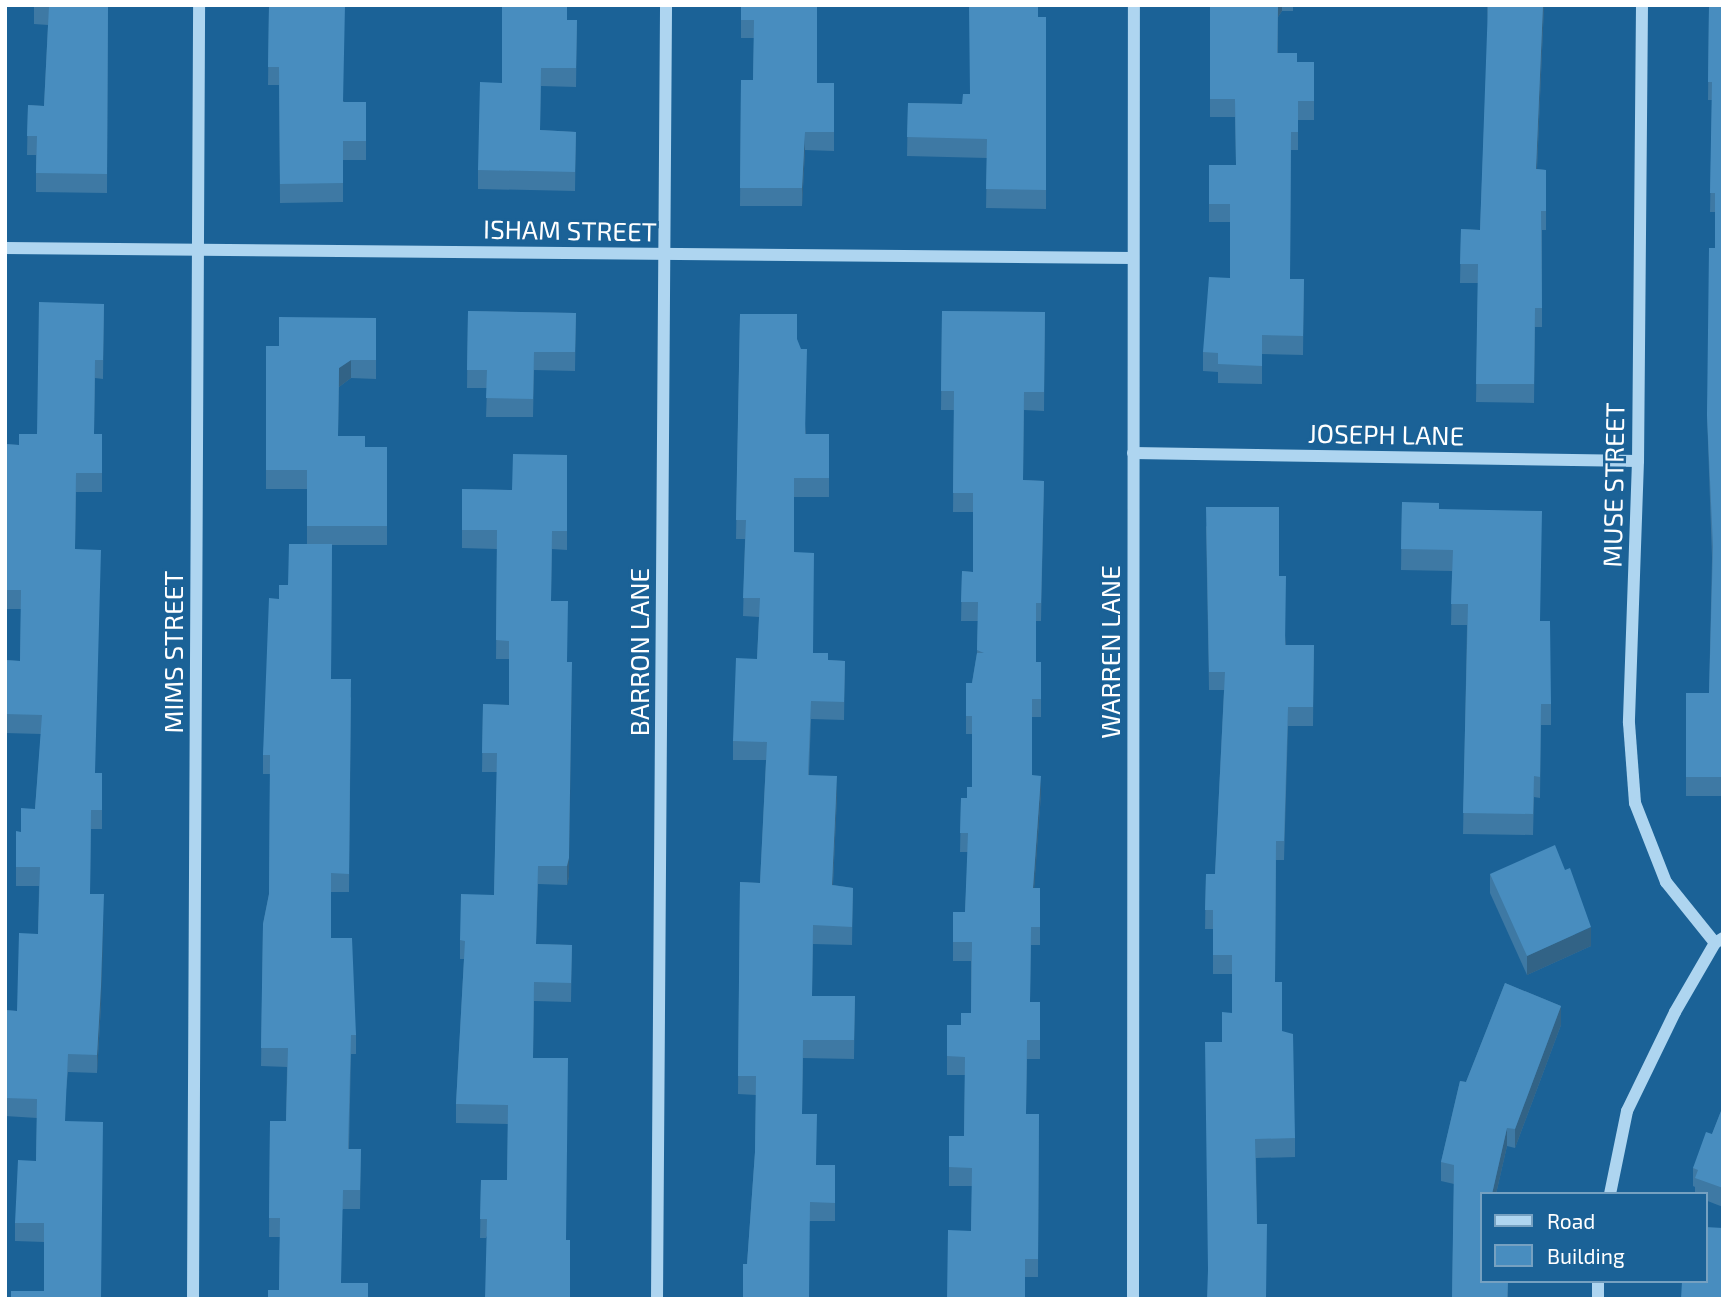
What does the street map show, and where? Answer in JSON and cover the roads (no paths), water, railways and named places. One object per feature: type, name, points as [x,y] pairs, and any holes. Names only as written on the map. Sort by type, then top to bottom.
[{"type":"street","name":"MIMS STREET","points":[[192,1299],[199,5]]},
{"type":"street","name":"BARRON LANE","points":[[657,1299],[666,5]]},
{"type":"street","name":"WARREN LANE","points":[[1133,1299],[1134,5]]},
{"type":"street","name":"MUSE STREET","points":[[1610,1192],[1627,1111],[1675,1012],[1719,940],[1666,882],[1635,803],[1629,723],[1638,461],[1642,5]]},
{"type":"street","name":"ISHAM STREET","points":[[5,248],[1133,258]]},
{"type":"street","name":"JOSEPH LANE","points":[[1133,453],[1638,461]]}]
